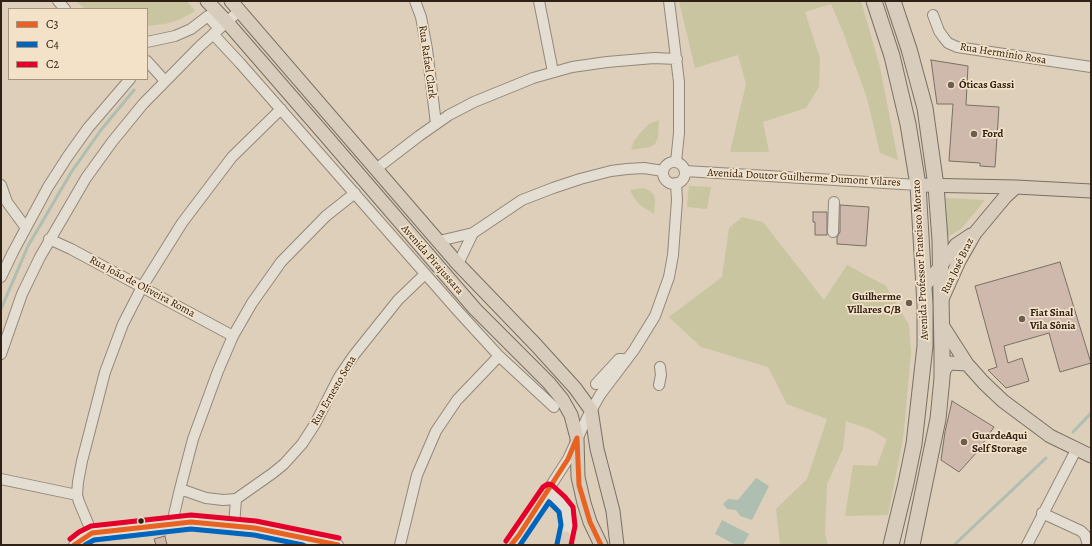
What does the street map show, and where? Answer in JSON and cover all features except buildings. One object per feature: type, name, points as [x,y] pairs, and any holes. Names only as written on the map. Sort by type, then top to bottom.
[{"type":"highway","name":"Avenida Professor Francisco Morato","points":[[874,1],[892,56],[908,124],[918,185],[924,286],[925,346],[916,430],[906,484],[890,545]]},
{"type":"highway","name":"Avenida Professor Francisco Morato","points":[[893,1],[909,49],[925,108],[936,186],[942,324],[942,378],[938,419],[912,545]]},
{"type":"main road","name":"Avenida Pirajussara","points":[[207,1],[220,28],[475,309],[549,383],[562,399],[570,415],[577,438],[579,485],[590,522],[601,545]]},
{"type":"main road","name":"Avenida Pirajussara","points":[[235,6],[458,264],[536,345],[574,388],[591,410]]},
{"type":"main road","name":"Avenida Doutor Guilherme Dumont Vilares","points":[[918,185],[1016,187],[1091,191]]},
{"type":"main road","name":"Rua José Braz","points":[[941,300],[959,261],[975,233],[1005,197],[1016,187]]},
{"type":"main road","name":"Rua José Braz","points":[[924,286],[956,245],[975,233]]},
{"type":"main road","points":[[942,324],[967,364],[989,388],[1024,418],[1050,436],[1091,456]]},
{"type":"main road","points":[[942,378],[944,370],[949,363],[954,362],[967,364]]},
{"type":"main road","points":[[591,410],[597,449],[614,511],[617,545]]},
{"type":"street","name":"Rua Rafael Clark","points":[[415,1],[427,49],[436,124]]},
{"type":"street","points":[[539,1],[553,72]]},
{"type":"street","points":[[669,1],[679,82],[679,133],[676,162]]},
{"type":"street","points":[[1,354],[22,294],[49,239],[74,196],[112,142],[143,104],[165,80],[220,28],[235,6]]},
{"type":"street","name":"Rua Hermínio Rosa","points":[[933,15],[939,31],[944,38],[948,43],[957,47],[1091,67]]},
{"type":"street","points":[[148,42],[165,39],[184,32],[208,16],[220,28]]},
{"type":"street","name":"Avenida Pirajussara","points":[[220,28],[281,109],[425,274],[499,356],[554,407]]},
{"type":"street","points":[[376,169],[436,124],[474,102],[533,78],[572,67],[607,62],[654,58],[677,59]]},
{"type":"street","points":[[148,62],[165,80]]},
{"type":"street","points":[[1,277],[48,187],[68,156],[88,128],[129,80]]},
{"type":"street","points":[[92,533],[81,510],[77,495],[82,461],[105,372],[123,324],[142,287],[182,223],[232,157],[281,109]]},
{"type":"street","points":[[669,162],[676,162],[681,164],[685,171],[683,179],[673,184],[666,181],[663,171],[669,162]]},
{"type":"street","points":[[439,241],[473,233],[522,200],[553,188],[610,171],[644,168],[663,171]]},
{"type":"street","name":"Avenida Doutor Guilherme Dumont Vilares","points":[[685,171],[918,185]]},
{"type":"street","points":[[511,545],[568,459],[591,410],[600,395],[626,361],[655,316],[669,277],[677,200],[676,183]]},
{"type":"street","points":[[1,185],[7,202],[26,228]]},
{"type":"street","points":[[172,524],[193,439],[204,406],[233,336],[252,303],[281,262],[326,216],[355,193]]},
{"type":"street","points":[[833,232],[834,202]]},
{"type":"street","points":[[458,264],[473,233]]},
{"type":"street","name":"Rua João de Oliveira Roma","points":[[49,239],[71,249],[233,336]]},
{"type":"street","name":"Rua Ernesto Sena","points":[[236,499],[273,473],[295,453],[309,433],[354,354],[398,300],[425,274]]},
{"type":"street","points":[[400,545],[417,474],[436,431],[457,400],[499,356]]},
{"type":"street","points":[[596,384],[619,359],[626,361]]},
{"type":"street","points":[[659,385],[661,375],[660,367]]},
{"type":"street","points":[[582,399],[592,400],[600,395]]},
{"type":"street","points":[[1027,545],[1042,513],[1076,450]]},
{"type":"street","points":[[1,479],[77,495]]},
{"type":"street","points":[[180,489],[206,498],[224,500],[236,499],[234,526]]},
{"type":"street","points":[[548,491],[566,509],[568,525],[565,543]]},
{"type":"street","points":[[1042,513],[1080,530],[1087,538],[1088,545]]},
{"type":"street","points":[[74,545],[92,533],[191,522],[278,532],[326,544],[338,545]]},
{"type":"shaded area","points":[[76,1],[187,1],[195,11],[181,19],[165,24],[148,26],[148,8],[84,8]]},
{"type":"shaded area","points":[[679,1],[861,1],[880,67],[898,160],[880,153],[867,98],[831,4],[805,12],[820,58],[819,87],[806,108],[763,122],[769,152],[730,152],[746,84],[738,55],[695,68]]},
{"type":"shaded area","points":[[659,120],[658,138],[655,144],[650,147],[631,150],[634,141],[641,132],[649,124]]},
{"type":"shaded area","points":[[689,186],[711,187],[707,209],[687,207]]},
{"type":"shaded area","points":[[644,188],[654,195],[654,214],[640,205],[630,190]]},
{"type":"shaded area","points":[[944,198],[985,200],[961,229],[949,236],[946,235]]},
{"type":"shaded area","points":[[742,217],[763,222],[824,300],[847,265],[886,286],[909,325],[911,353],[903,440],[888,515],[845,516],[853,465],[877,466],[887,439],[869,429],[846,421],[843,449],[827,484],[825,533],[828,545],[780,545],[776,509],[807,479],[827,419],[787,404],[768,367],[701,347],[669,317],[722,277],[729,228]]},
{"type":"shaded area","points":[[756,478],[769,486],[752,520],[740,516],[736,510],[727,509],[723,504],[728,499],[738,500]]},
{"type":"shaded area","points":[[722,520],[749,534],[743,545],[736,545],[715,534]]},
{"type":"waterway","points":[[1,309],[28,246],[72,171],[101,130],[134,90]]},
{"type":"waterway","points":[[1073,432],[1091,413]]},
{"type":"waterway","points":[[954,545],[1046,458]]},
{"type":"transit line","name":"C3","points":[[577,438],[579,485],[590,522],[601,545]]},
{"type":"transit line","name":"C3","points":[[511,545],[568,459],[577,438]]},
{"type":"transit line","name":"C2","points":[[506,541],[543,487],[548,484],[552,485],[573,507],[575,526],[571,545]]},
{"type":"transit line","name":"C4","points":[[520,545],[549,502],[559,512],[561,525],[557,544]]},
{"type":"transit line","name":"C2","points":[[70,539],[79,532],[91,526],[191,515],[256,521],[339,538]]},
{"type":"transit line","name":"C3","points":[[74,545],[92,533],[191,522],[255,528],[338,545]]},
{"type":"transit line","name":"C4","points":[[85,545],[94,540],[191,529],[254,535],[303,545]]},
{"type":"place","name":"Óticas Gassi","points":[[951,85]]},
{"type":"place","name":"Ford","points":[[974,134]]},
{"type":"place","name":"Guilherme Villares C/B","points":[[909,303]]},
{"type":"place","name":"Fiat Sinal Vila Sônia","points":[[1022,319]]},
{"type":"place","name":"GuardeAqui Self Storage","points":[[964,442]]}]
